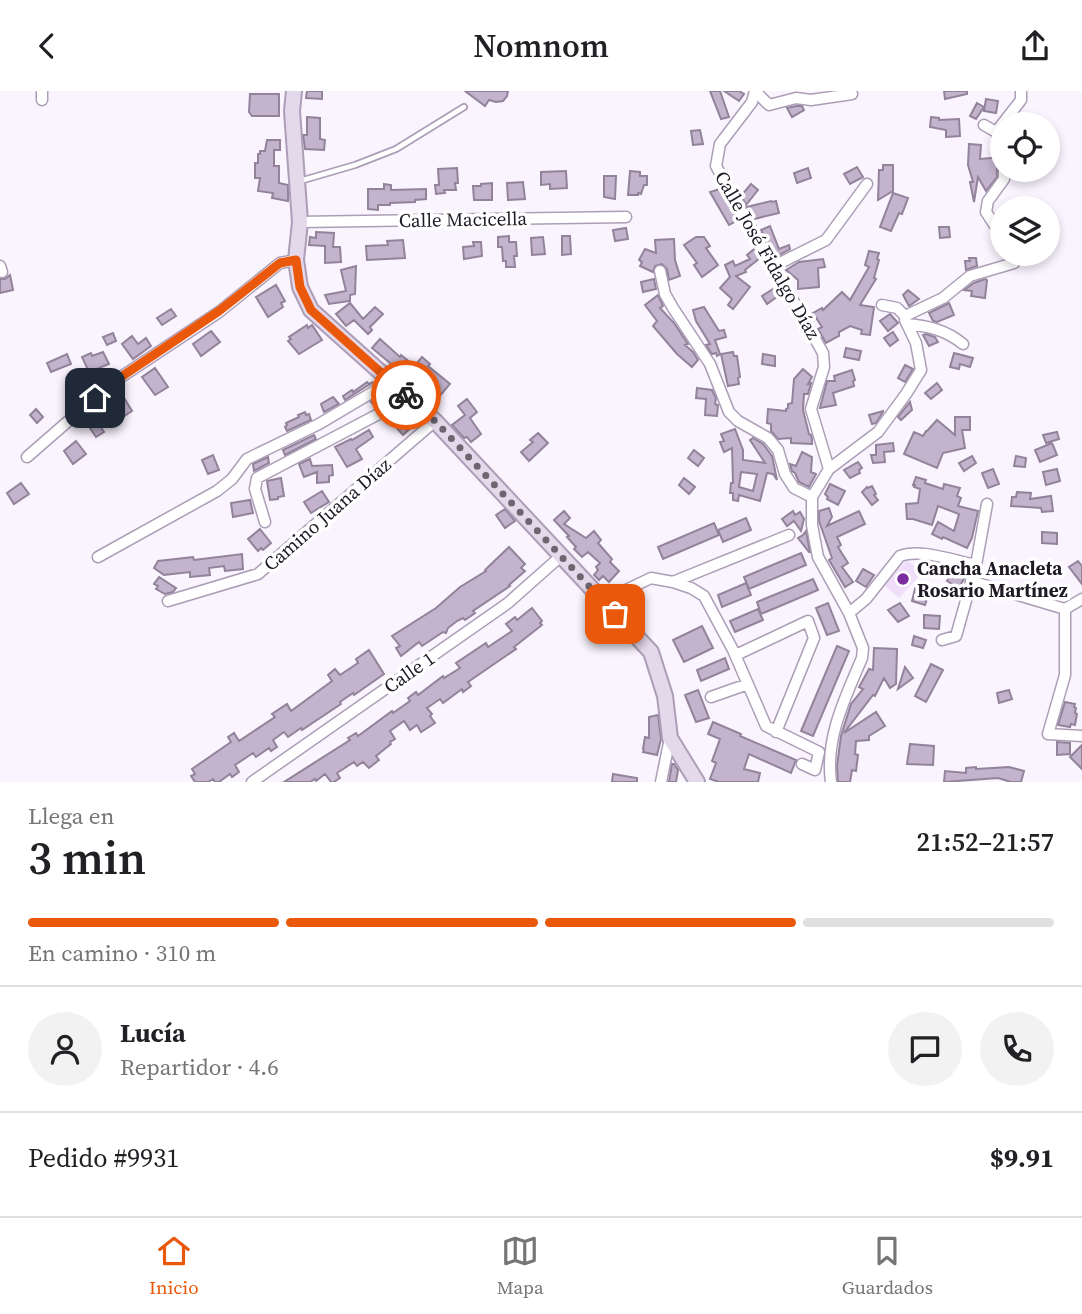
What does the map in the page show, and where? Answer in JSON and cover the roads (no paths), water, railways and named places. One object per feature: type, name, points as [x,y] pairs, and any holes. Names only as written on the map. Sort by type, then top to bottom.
[{"type":"street","points":[[294,91],[292,111],[300,222],[296,260],[300,287],[311,310],[435,421],[651,652],[665,695],[670,738],[661,782]]},
{"type":"street","points":[[755,91],[769,105],[796,98],[811,100],[852,94]]},
{"type":"street","name":"Calle José Fidalgo Díaz","points":[[755,91],[752,102],[720,144],[716,166],[823,353],[824,367],[811,409],[829,469]]},
{"type":"street","points":[[1012,112],[1021,100],[1021,91]]},
{"type":"street","points":[[984,125],[990,128]]},
{"type":"street","points":[[774,266],[826,240],[867,184]]},
{"type":"street","points":[[990,198],[986,212],[990,218]]},
{"type":"street","name":"Calle Macicella","points":[[300,222],[626,217]]},
{"type":"street","points":[[27,457],[112,383],[219,311],[280,263],[296,260]]},
{"type":"street","points":[[906,320],[943,298],[970,277],[1005,266]]},
{"type":"street","points":[[660,271],[666,294],[710,364],[729,412],[737,421],[768,438],[778,450],[794,488],[812,497]]},
{"type":"street","points":[[831,782],[830,752],[838,717],[862,657],[863,648],[849,613],[818,557],[812,525],[812,497],[829,469],[878,432],[920,370],[916,342],[906,320],[897,307],[882,305]]},
{"type":"street","points":[[906,320],[928,325],[953,336],[962,344]]},
{"type":"street","points":[[98,557],[217,491],[232,479],[247,459],[319,424],[373,392],[386,379]]},
{"type":"street","points":[[265,522],[255,489],[257,478],[409,398]]},
{"type":"street","name":"Camino Juana Díaz","points":[[169,601],[258,574],[435,421]]},
{"type":"street","points":[[942,640],[956,636],[976,565],[987,503]]},
{"type":"street","points":[[673,582],[789,535]]},
{"type":"street","points":[[849,613],[866,599],[900,556],[905,554],[921,553],[976,565]]},
{"type":"street","name":"Calle 1","points":[[252,782],[508,603],[561,556]]},
{"type":"street","points":[[603,601],[651,578],[691,588],[704,596],[736,655],[766,726],[819,752],[815,770],[802,764]]},
{"type":"street","points":[[971,581],[1065,609],[1082,599]]},
{"type":"street","points":[[1065,609],[1065,675],[1048,734],[1082,736]]},
{"type":"street","points":[[736,655],[808,621],[814,638],[776,732]]},
{"type":"street","points":[[711,697],[748,684]]},
{"type":"street","points":[[670,738],[696,782]]},
{"type":"lane","points":[[297,182],[355,166],[396,149],[464,107]]},
{"type":"place","name":"Cancha Anacleta Rosario Martínez","points":[[903,579]]}]
